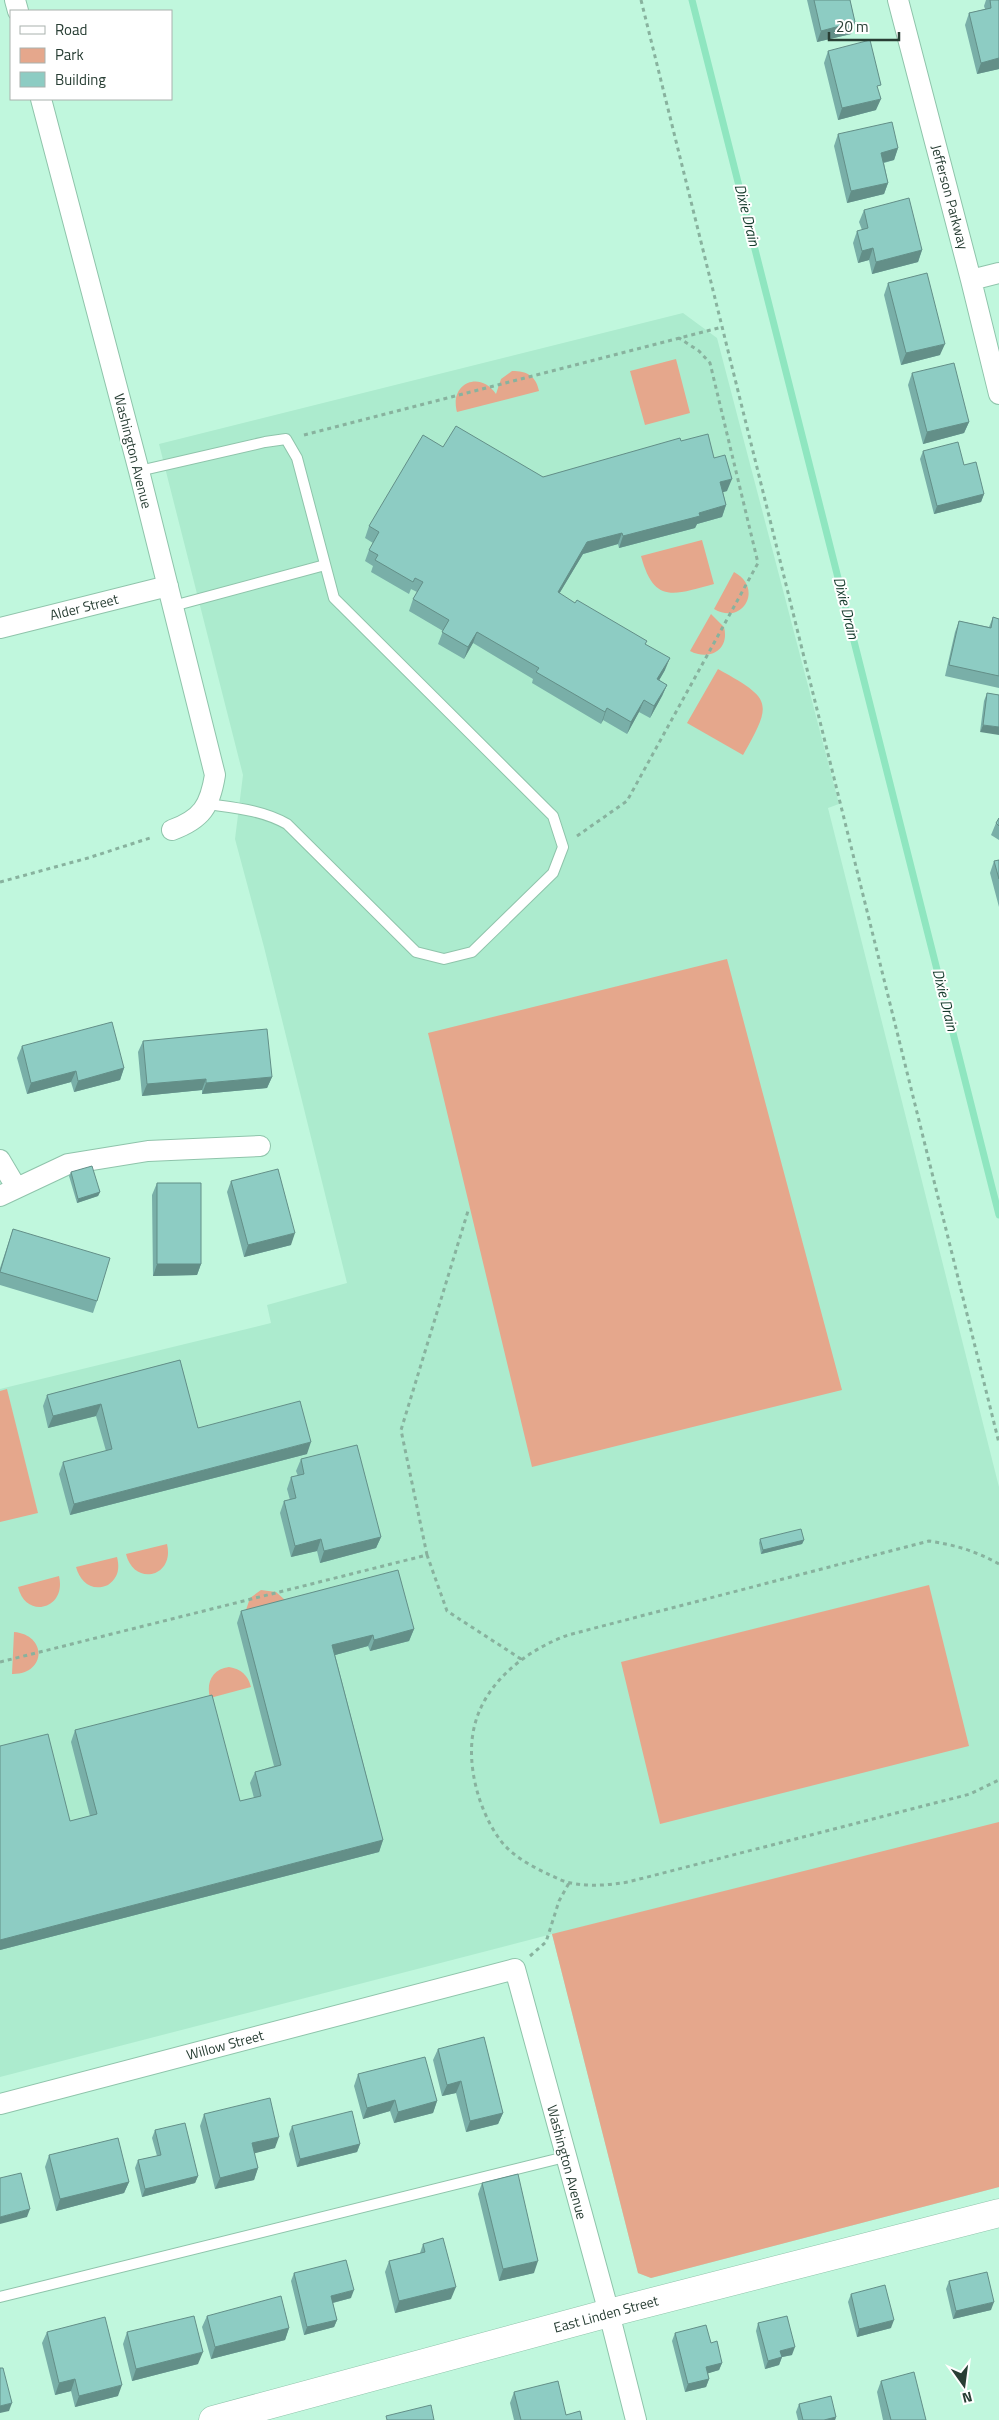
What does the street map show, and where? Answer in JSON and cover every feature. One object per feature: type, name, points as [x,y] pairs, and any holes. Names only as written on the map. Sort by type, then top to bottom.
[{"type":"main road","name":"East Linden Street","points":[[213,2420],[261,2414],[609,2313],[999,2213]]},
{"type":"street","name":"Jefferson Parkway","points":[[898,0],[972,280],[999,394]]},
{"type":"street","name":"Washington Avenue","points":[[41,100],[139,471],[215,775],[208,804]]},
{"type":"street","points":[[972,280],[999,273]]},
{"type":"street","name":"Alder Street","points":[[0,628],[168,586]]},
{"type":"street","points":[[172,830],[198,816],[208,804]]},
{"type":"street","points":[[0,1160],[8,1191],[68,1164],[148,1151],[260,1146]]},
{"type":"street","name":"Washington Avenue","points":[[515,1969],[609,2313],[636,2420]]},
{"type":"street","name":"Willow Street","points":[[0,2104],[515,1969]]},
{"type":"lane","points":[[139,471],[265,442],[286,440],[297,458],[334,598],[553,816],[563,846],[553,873],[472,952],[444,959],[416,952],[287,824],[276,817],[253,810],[208,804]]},
{"type":"lane","points":[[173,606],[325,565]]},
{"type":"lane","points":[[0,2297],[566,2157]]},
{"type":"path","points":[[641,0],[999,1442]]},
{"type":"path","points":[[286,440],[722,327]]},
{"type":"path","points":[[563,846],[627,801],[758,563],[710,363],[699,351],[679,338]]},
{"type":"path","points":[[0,882],[88,858],[172,830]]},
{"type":"path","points":[[468,1211],[401,1430],[427,1555],[447,1611],[521,1659]]},
{"type":"path","points":[[999,1564],[980,1553],[954,1545],[929,1541],[568,1635],[544,1644],[521,1659],[498,1682],[483,1703],[474,1727],[471,1754],[474,1779],[484,1809],[498,1838],[517,1856],[569,1883],[600,1886],[628,1882],[970,1794],[999,1780]]},
{"type":"path","points":[[0,1662],[427,1555]]},
{"type":"path","points":[[515,1969],[546,1942],[559,1901],[569,1883]]},
{"type":"shaded area","points":[[683,313],[717,338],[839,804],[828,808],[999,1487],[999,2187],[651,2278],[638,2273],[552,1934],[0,2077],[0,1389],[271,1323],[267,1305],[347,1283],[264,947],[235,839],[243,775],[159,444]]},
{"type":"green space","points":[[676,359],[690,413],[645,425],[630,371]]},
{"type":"green space","points":[[512,371],[530,375],[536,382],[539,391],[457,412],[457,394],[462,387],[468,383],[482,383],[496,394],[501,379]]},
{"type":"green space","points":[[702,540],[714,584],[676,593],[659,589],[652,582],[641,556]]},
{"type":"green space","points":[[734,572],[743,579],[748,587],[749,595],[741,609],[734,613],[724,613],[714,609]]},
{"type":"green space","points":[[711,614],[724,627],[724,642],[721,647],[711,654],[697,654],[690,651]]},
{"type":"green space","points":[[718,669],[749,688],[758,695],[762,703],[763,712],[759,723],[743,755],[687,723]]},
{"type":"green space","points":[[727,959],[842,1390],[532,1467],[428,1033]]},
{"type":"green space","points":[[7,1389],[38,1513],[0,1522],[0,1391]]},
{"type":"green space","points":[[167,1544],[168,1555],[165,1564],[160,1570],[152,1574],[137,1571],[130,1564],[126,1554]]},
{"type":"green space","points":[[117,1557],[118,1569],[116,1576],[108,1585],[102,1587],[92,1586],[84,1581],[76,1567]]},
{"type":"green space","points":[[59,1576],[60,1587],[52,1603],[37,1607],[29,1604],[22,1597],[18,1587]]},
{"type":"green space","points":[[929,1585],[969,1746],[660,1824],[621,1662]]},
{"type":"green space","points":[[261,1590],[276,1592],[285,1600],[246,1610],[250,1598]]},
{"type":"green space","points":[[14,1632],[25,1635],[33,1640],[37,1647],[38,1655],[37,1662],[31,1668],[23,1673],[12,1674]]},
{"type":"green space","points":[[229,1667],[243,1673],[251,1687],[210,1698],[209,1687],[214,1674],[223,1668]]},
{"type":"green space","points":[[999,1822],[999,2187],[651,2278],[638,2273],[552,1934]]},
{"type":"building","points":[[814,0],[850,0],[855,22],[821,31]]},
{"type":"building","points":[[990,0],[999,0],[999,58],[981,63],[969,13],[991,8]]},
{"type":"building","points":[[870,40],[881,85],[877,86],[881,99],[842,108],[828,51]]},
{"type":"building","points":[[892,122],[898,148],[881,153],[888,183],[851,191],[838,134]]},
{"type":"building","points":[[909,198],[922,250],[876,262],[873,248],[862,251],[857,231],[868,228],[864,210]]},
{"type":"building","points":[[927,273],[945,344],[906,353],[888,283]]},
{"type":"building","points":[[954,363],[969,422],[927,432],[912,373]]},
{"type":"building","points":[[456,426],[543,477],[680,438],[681,441],[708,434],[714,458],[725,455],[732,479],[720,482],[726,505],[699,513],[700,516],[623,536],[622,533],[587,542],[558,592],[575,603],[577,600],[647,641],[645,644],[670,658],[657,679],[667,685],[654,706],[644,700],[631,722],[607,708],[605,712],[536,672],[539,668],[477,632],[468,647],[442,632],[449,620],[413,599],[423,582],[415,578],[413,582],[375,560],[378,555],[369,550],[379,532],[369,526],[423,435],[443,447]]},
{"type":"building","points":[[958,442],[964,465],[976,462],[984,494],[937,506],[923,451]]},
{"type":"building","points":[[993,617],[999,619],[999,676],[949,665],[959,621],[991,628]]},
{"type":"building","points":[[987,693],[999,695],[999,727],[983,725]]},
{"type":"building","points":[[999,860],[999,879],[994,861]]},
{"type":"building","points":[[112,1022],[124,1068],[78,1081],[76,1071],[31,1083],[22,1046]]},
{"type":"building","points":[[267,1029],[272,1077],[206,1083],[206,1079],[147,1084],[143,1041]]},
{"type":"building","points":[[92,1166],[100,1192],[78,1199],[71,1172]]},
{"type":"building","points":[[278,1169],[295,1233],[248,1245],[231,1181]]},
{"type":"building","points":[[157,1183],[201,1183],[201,1264],[157,1264]]},
{"type":"building","points":[[13,1229],[110,1258],[97,1301],[0,1272]]},
{"type":"building","points":[[180,1360],[198,1428],[300,1401],[311,1442],[74,1504],[63,1462],[112,1449],[101,1404],[53,1416],[47,1395]]},
{"type":"building","points":[[357,1445],[381,1537],[324,1551],[321,1539],[295,1546],[284,1501],[296,1498],[291,1477],[304,1474],[301,1459]]},
{"type":"building","points":[[801,1529],[804,1540],[763,1550],[760,1539]]},
{"type":"building","points":[[398,1570],[414,1629],[374,1640],[373,1635],[332,1645],[383,1840],[0,1940],[0,1746],[48,1734],[70,1821],[97,1814],[75,1730],[212,1695],[240,1801],[261,1796],[255,1772],[281,1765],[241,1611]]},
{"type":"building","points":[[484,2037],[503,2113],[470,2121],[461,2081],[447,2085],[438,2049]]},
{"type":"building","points":[[425,2057],[437,2101],[398,2112],[395,2100],[367,2108],[358,2074]]},
{"type":"building","points":[[270,2098],[279,2137],[252,2143],[258,2168],[220,2178],[204,2114]]},
{"type":"building","points":[[352,2111],[360,2144],[300,2159],[292,2126]]},
{"type":"building","points":[[185,2123],[198,2176],[145,2189],[138,2160],[161,2155],[155,2130]]},
{"type":"building","points":[[118,2138],[129,2182],[60,2199],[49,2155]]},
{"type":"building","points":[[21,2173],[30,2209],[0,2217],[0,2178]]},
{"type":"building","points":[[518,2174],[538,2261],[503,2269],[482,2183]]},
{"type":"building","points":[[443,2238],[456,2287],[399,2301],[389,2261],[425,2252],[423,2244]]},
{"type":"building","points":[[346,2260],[354,2290],[331,2296],[337,2320],[307,2327],[294,2273]]},
{"type":"building","points":[[987,2272],[994,2302],[956,2311],[949,2281]]},
{"type":"building","points":[[885,2285],[894,2320],[859,2329],[851,2294]]},
{"type":"building","points":[[281,2296],[289,2328],[215,2347],[207,2316]]},
{"type":"building","points":[[194,2316],[203,2352],[136,2369],[127,2332]]},
{"type":"building","points":[[787,2316],[795,2347],[780,2351],[782,2357],[768,2361],[758,2323]]},
{"type":"building","points":[[105,2317],[122,2385],[79,2396],[75,2379],[59,2383],[47,2332]]},
{"type":"building","points":[[706,2325],[711,2343],[717,2341],[722,2363],[706,2367],[709,2379],[688,2384],[675,2333]]},
{"type":"building","points":[[0,2368],[3,2368],[12,2403],[0,2406]]},
{"type":"building","points":[[914,2372],[926,2420],[891,2420],[881,2381]]},
{"type":"building","points":[[558,2381],[566,2415],[580,2411],[582,2420],[521,2420],[514,2392]]},
{"type":"building","points":[[831,2396],[836,2417],[824,2420],[803,2420],[799,2404]]},
{"type":"building","points":[[431,2405],[434,2420],[387,2420],[386,2416]]},
{"type":"waterway","name":"Dixie Drain","points":[[692,0],[999,1215]]}]
